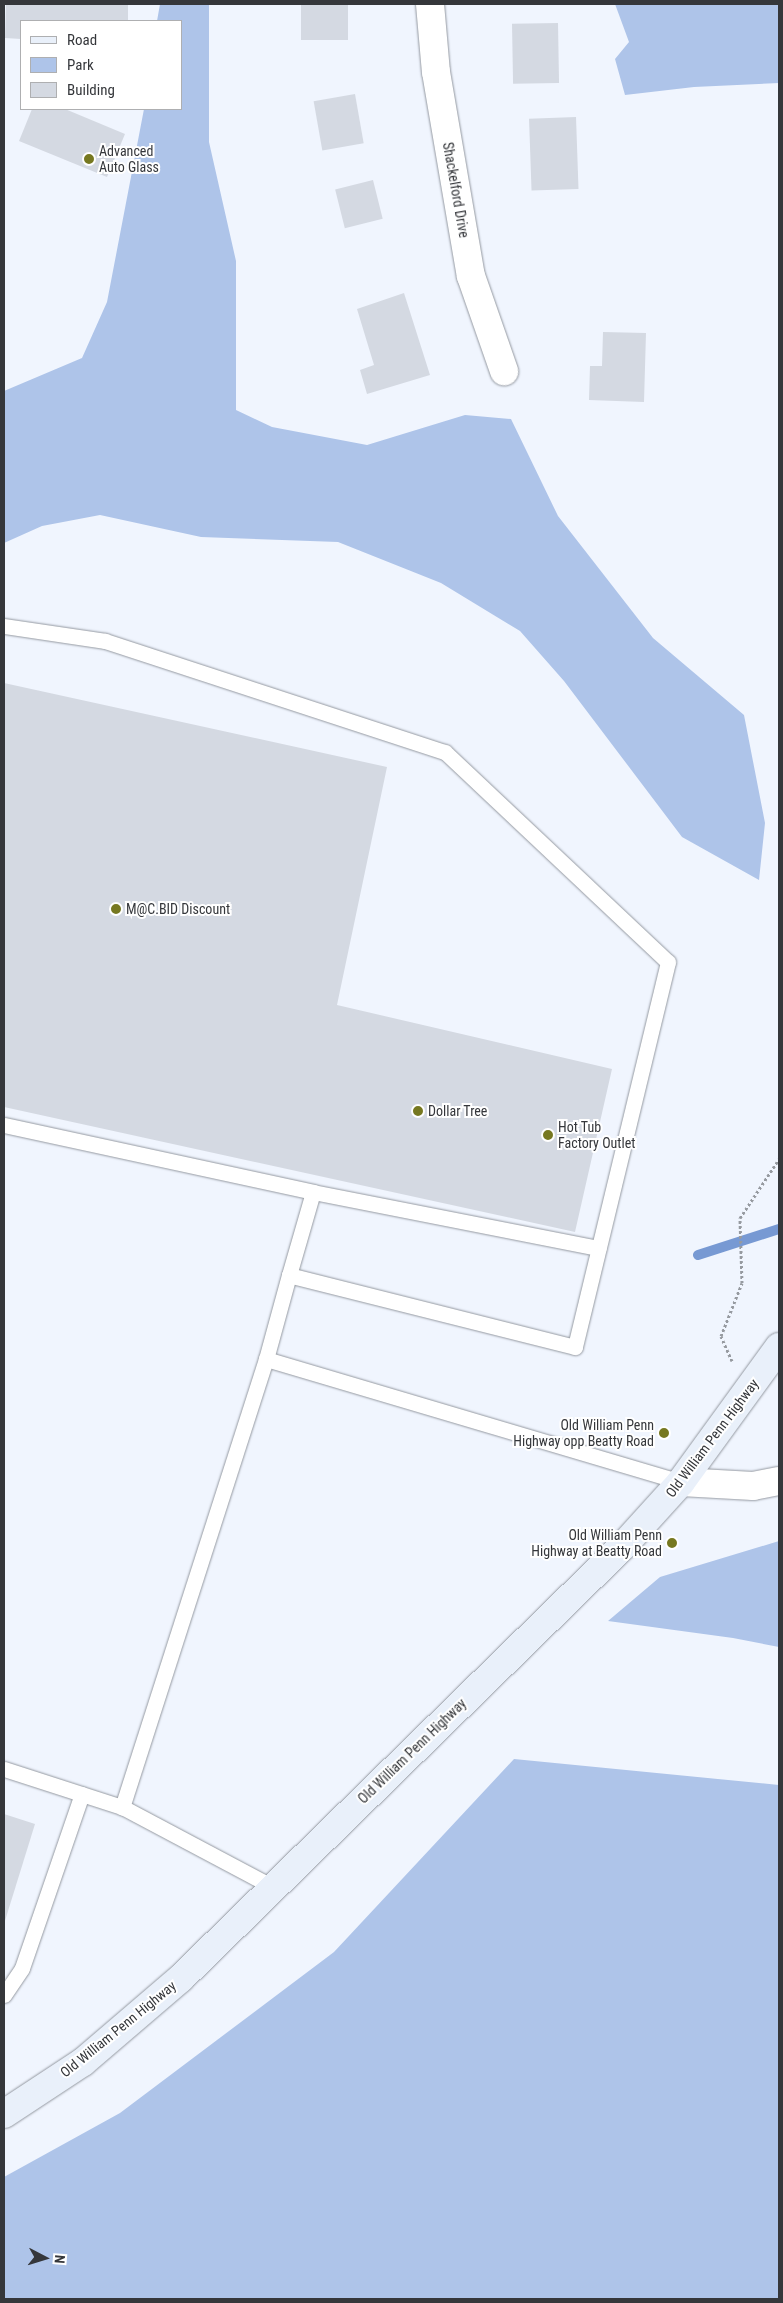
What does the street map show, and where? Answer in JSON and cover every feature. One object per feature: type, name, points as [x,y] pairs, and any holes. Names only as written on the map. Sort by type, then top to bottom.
[{"type":"main road","name":"Old William Penn Highway","points":[[4,2114],[83,2062],[180,1979],[623,1546],[681,1482],[779,1347]]},
{"type":"street","name":"Shackelford Drive","points":[[430,4],[436,72],[471,276],[504,371]]},
{"type":"street","points":[[681,1482],[753,1486],[779,1481]]},
{"type":"lane","points":[[4,626],[104,641],[445,752],[668,962],[574,1347],[289,1275]]},
{"type":"lane","points":[[4,1125],[313,1192],[599,1248]]},
{"type":"lane","points":[[122,1807],[266,1359],[313,1192]]},
{"type":"lane","points":[[266,1359],[681,1482]]},
{"type":"lane","points":[[4,1769],[122,1807],[273,1887]]},
{"type":"lane","points":[[4,1995],[22,1968],[82,1794]]},
{"type":"path","points":[[746,1393],[721,1336],[742,1282],[740,1218],[779,1159]]},
{"type":"green space","points":[[160,4],[209,4],[209,142],[236,261],[236,410],[272,427],[367,445],[465,415],[511,419],[558,516],[653,638],[744,715],[765,823],[759,880],[682,837],[564,681],[520,631],[441,583],[338,542],[201,537],[100,515],[42,526],[4,543],[4,391],[82,358],[107,302],[144,110],[182,110],[182,20],[157,20]]},
{"type":"green space","points":[[615,4],[779,4],[779,83],[694,87],[625,95],[615,59],[629,42]]},
{"type":"green space","points":[[779,1541],[779,1647],[733,1638],[608,1621],[660,1577]]},
{"type":"green space","points":[[514,1759],[779,1785],[779,2299],[4,2299],[4,2177],[120,2113],[334,1952]]},
{"type":"building","points":[[6,4],[128,4],[128,20],[20,20],[20,39],[5,38]]},
{"type":"building","points":[[301,4],[348,4],[348,40],[301,40]]},
{"type":"building","points":[[558,23],[559,83],[513,84],[512,24]]},
{"type":"building","points":[[355,94],[364,143],[322,151],[314,101]]},
{"type":"building","name":"Advanced Auto Glass","points":[[32,110],[67,110],[125,134],[107,177],[19,141]]},
{"type":"building","points":[[576,117],[579,189],[532,191],[529,119]]},
{"type":"building","points":[[373,180],[383,219],[345,228],[335,189]]},
{"type":"building","points":[[404,293],[430,375],[367,394],[360,370],[374,365],[357,309]]},
{"type":"building","points":[[603,332],[646,333],[644,402],[589,400],[590,366],[602,366]]},
{"type":"building","points":[[4,683],[387,767],[337,1005],[612,1069],[575,1232],[4,1107]]},
{"type":"building","points":[[4,1814],[35,1824],[4,1924]]},
{"type":"waterway","points":[[698,1255],[779,1229]]},
{"type":"place","name":"Advanced Auto Glass","points":[[89,159]]},
{"type":"place","name":"M@C.BID Discount","points":[[116,909]]},
{"type":"place","name":"Dollar Tree","points":[[418,1111]]},
{"type":"place","name":"Hot Tub Factory Outlet","points":[[548,1135]]},
{"type":"place","name":"Old William Penn Highway opp Beatty Road","points":[[664,1433]]},
{"type":"place","name":"Old William Penn Highway at Beatty Road","points":[[672,1543]]}]
